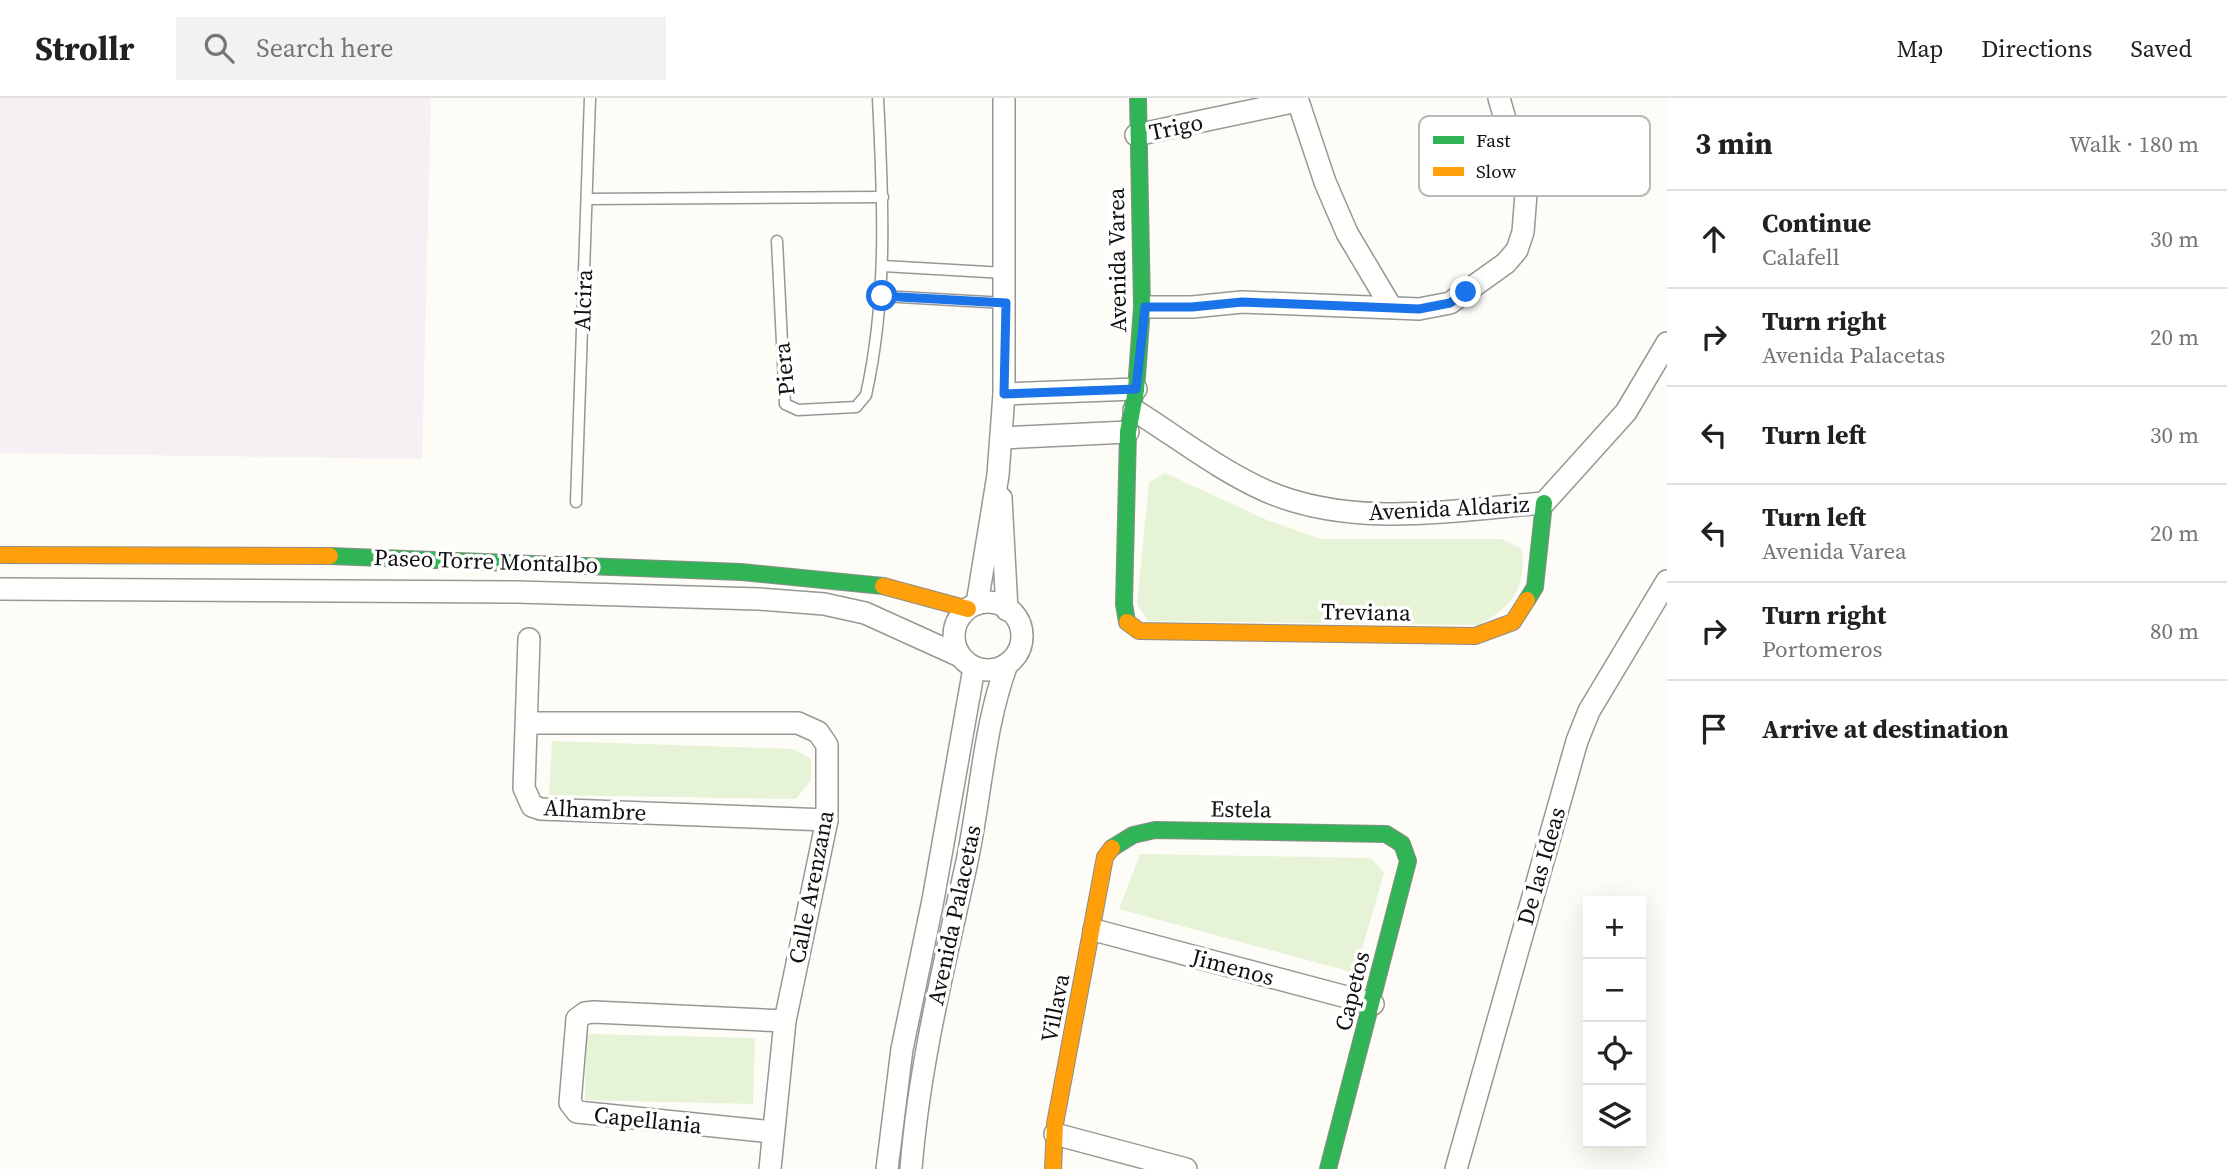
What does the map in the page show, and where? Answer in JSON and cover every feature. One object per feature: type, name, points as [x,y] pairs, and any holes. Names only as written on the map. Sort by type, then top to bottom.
[{"type":"street","points":[[972,607],[991,602],[1015,616],[1021,633],[1018,650],[1007,664],[991,670],[967,662],[954,631],[972,607],[998,475],[1004,394],[1006,303],[1004,98]]},
{"type":"street","name":"Avenida Varea","points":[[1125,588],[1128,432],[1135,399],[1145,307],[1136,135],[1138,98]]},
{"type":"street","points":[[1499,98],[1504,116]]},
{"type":"street","points":[[1297,100],[1347,233],[1391,307]]},
{"type":"street","name":"Trigo","points":[[1136,135],[1297,100]]},
{"type":"street","points":[[1145,307],[1192,307],[1242,302],[1351,308],[1428,308],[1450,303],[1506,263],[1517,250],[1527,211],[1526,196]]},
{"type":"street","name":"Avenida Aldariz","points":[[1135,399],[1265,490],[1326,509],[1389,515],[1544,503],[1626,412],[1667,343]]},
{"type":"street","points":[[1004,394],[1135,399]]},
{"type":"street","points":[[1001,438],[1128,432]]},
{"type":"street","points":[[998,475],[1007,610]]},
{"type":"street","name":"Treviana","points":[[1125,588],[1124,616],[1128,625],[1139,631],[1475,636],[1513,622],[1535,587],[1544,503]]},
{"type":"street","name":"Paseo Torre Montalbo","points":[[0,555],[223,554],[583,563],[823,578],[939,598],[972,607]]},
{"type":"street","name":"De las Ideas","points":[[1456,1169],[1577,741],[1589,711],[1667,581]]},
{"type":"street","name":"Paseo Torre Montalbo","points":[[0,589],[517,592],[758,598],[824,604],[865,613],[967,662]]},
{"type":"street","name":"Alhambre","points":[[529,639],[524,788],[532,806],[541,809],[827,820]]},
{"type":"street","name":"Avenida Palacetas","points":[[887,1169],[902,1049],[933,900],[967,662]]},
{"type":"street","name":"Avenida Palacetas","points":[[911,1169],[916,1108],[951,923],[966,865],[994,701],[1007,664]]},
{"type":"street","name":"Calle Arenzana","points":[[527,723],[798,723],[809,726],[827,745],[827,820],[785,1021],[770,1169]]},
{"type":"street","name":"Estela","points":[[1105,857],[1119,840],[1135,833],[1155,830],[1386,834]]},
{"type":"street","name":"Capetos","points":[[1328,1169],[1408,861],[1406,847],[1398,838],[1386,834]]},
{"type":"street","name":"Villava","points":[[1053,1169],[1055,1135],[1105,857]]},
{"type":"street","name":"Jimenos","points":[[1094,930],[1373,1003]]},
{"type":"street","name":"Capellania","points":[[773,1132],[577,1112],[570,1104],[577,1019],[594,1012],[785,1021]]},
{"type":"street","points":[[1055,1135],[1186,1169]]},
{"type":"lane","name":"Alcira","points":[[576,502],[590,98]]},
{"type":"lane","points":[[878,98],[883,266],[1005,273]]},
{"type":"lane","points":[[586,199],[883,197]]},
{"type":"lane","name":"Piera","points":[[776,241],[783,398],[790,409],[849,409],[862,402],[882,296],[883,266]]},
{"type":"lane","points":[[882,296],[1006,303]]},
{"type":"shaded area","points":[[0,98],[431,98],[422,459],[0,453]]},
{"type":"green space","points":[[1165,473],[1267,520],[1321,539],[1502,539],[1522,549],[1519,586],[1501,610],[1480,625],[1148,621],[1137,604],[1149,482]]},
{"type":"green space","points":[[552,741],[793,749],[811,759],[811,780],[796,799],[549,795]]},
{"type":"green space","points":[[1140,854],[1371,858],[1384,873],[1355,973],[1119,909]]},
{"type":"green space","points":[[586,1034],[755,1038],[753,1104],[585,1100]]},
{"type":"traffic: fast","points":[[1127,622],[1124,604],[1128,432],[1136,390],[1142,307],[1138,98]]},
{"type":"traffic: fast","points":[[1527,600],[1535,587],[1544,503]]},
{"type":"traffic: fast","points":[[330,556],[741,572],[883,586]]},
{"type":"traffic: fast","points":[[1112,848],[1133,835],[1155,830],[1386,834],[1402,844],[1408,861],[1328,1169]]},
{"type":"traffic: slow","points":[[0,555],[330,556]]},
{"type":"traffic: slow","points":[[883,586],[968,609]]},
{"type":"traffic: slow","points":[[1127,622],[1139,631],[1475,636],[1513,622],[1527,600]]},
{"type":"traffic: slow","points":[[1053,1169],[1055,1124],[1105,857],[1112,848]]},
{"type":"route","points":[[882,296],[1006,303],[1004,394],[1136,389],[1145,307],[1270,302],[1351,308],[1419,309],[1450,303],[1466,292]]}]
